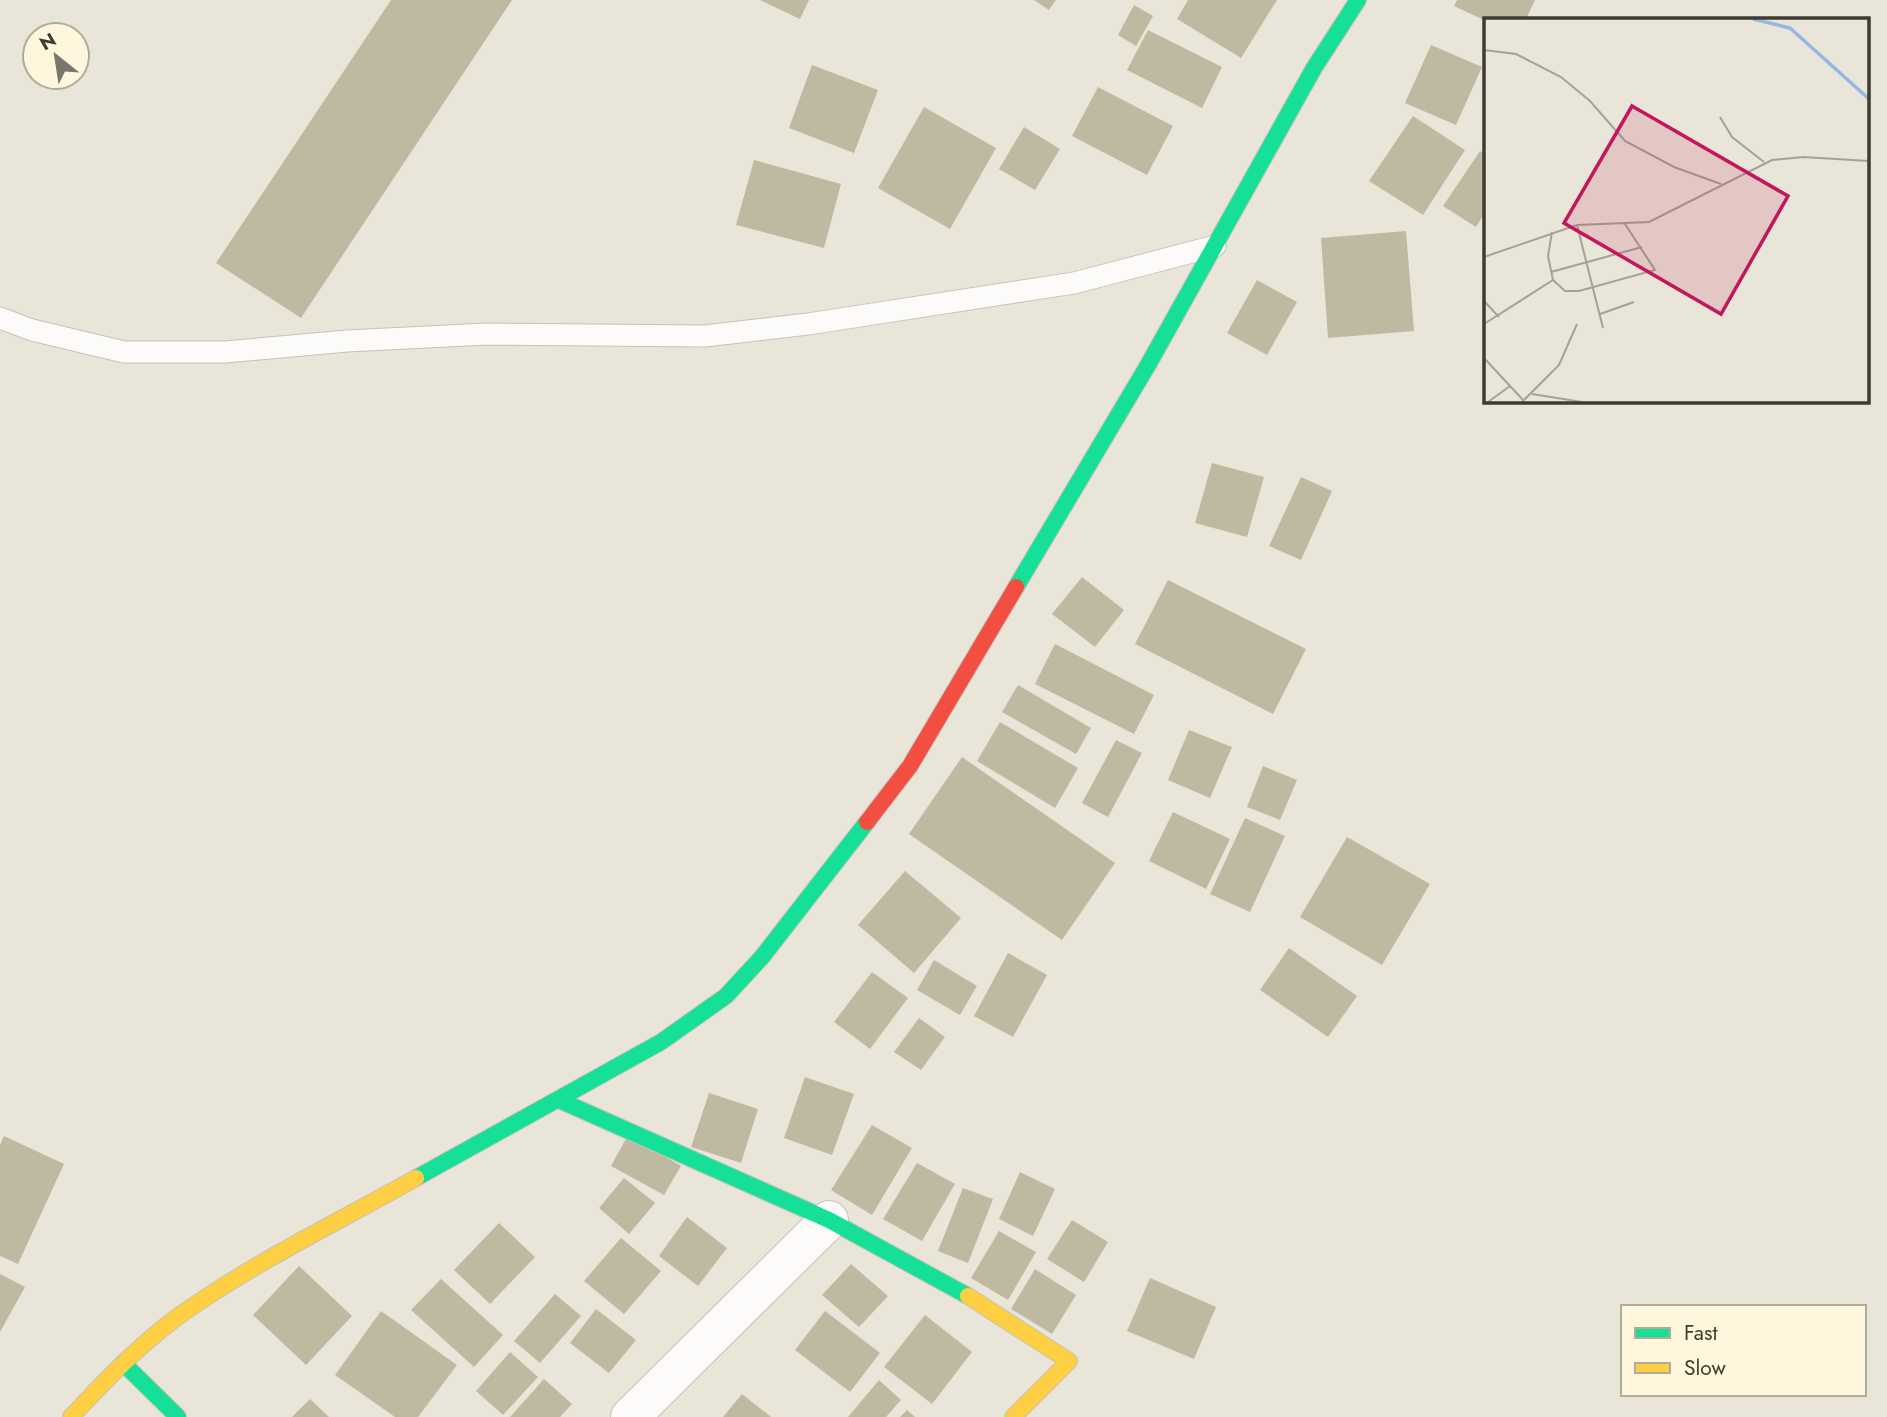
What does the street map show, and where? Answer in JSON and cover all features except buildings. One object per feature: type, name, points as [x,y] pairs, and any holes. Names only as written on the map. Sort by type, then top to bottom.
[{"type":"street","points":[[71,1417],[123,1363],[175,1319],[234,1280],[661,1042],[726,996],[762,957],[909,766],[1217,246],[1314,68],[1358,0]]},
{"type":"street","points":[[559,1100],[829,1220],[985,1304],[1069,1361],[1013,1417]]},
{"type":"street","points":[[631,1417],[829,1220]]},
{"type":"street","points":[[123,1363],[178,1417]]},
{"type":"lane","points":[[0,318],[32,330],[124,352],[225,352],[347,341],[487,334],[705,336],[808,324],[1074,283],[1217,246]]},
{"type":"traffic: fast","points":[[1016,587],[1148,365],[1314,68],[1358,0]]},
{"type":"traffic: fast","points":[[416,1178],[661,1042],[726,996],[762,957],[867,822]]},
{"type":"traffic: fast","points":[[559,1100],[829,1220],[968,1296]]},
{"type":"traffic: fast","points":[[123,1363],[178,1417]]},
{"type":"traffic: slow","points":[[71,1417],[134,1353],[176,1318],[264,1262],[416,1178]]},
{"type":"traffic: slow","points":[[968,1296],[1069,1361],[1013,1417]]},
{"type":"traffic: jam","points":[[867,822],[910,766],[1016,587]]}]
